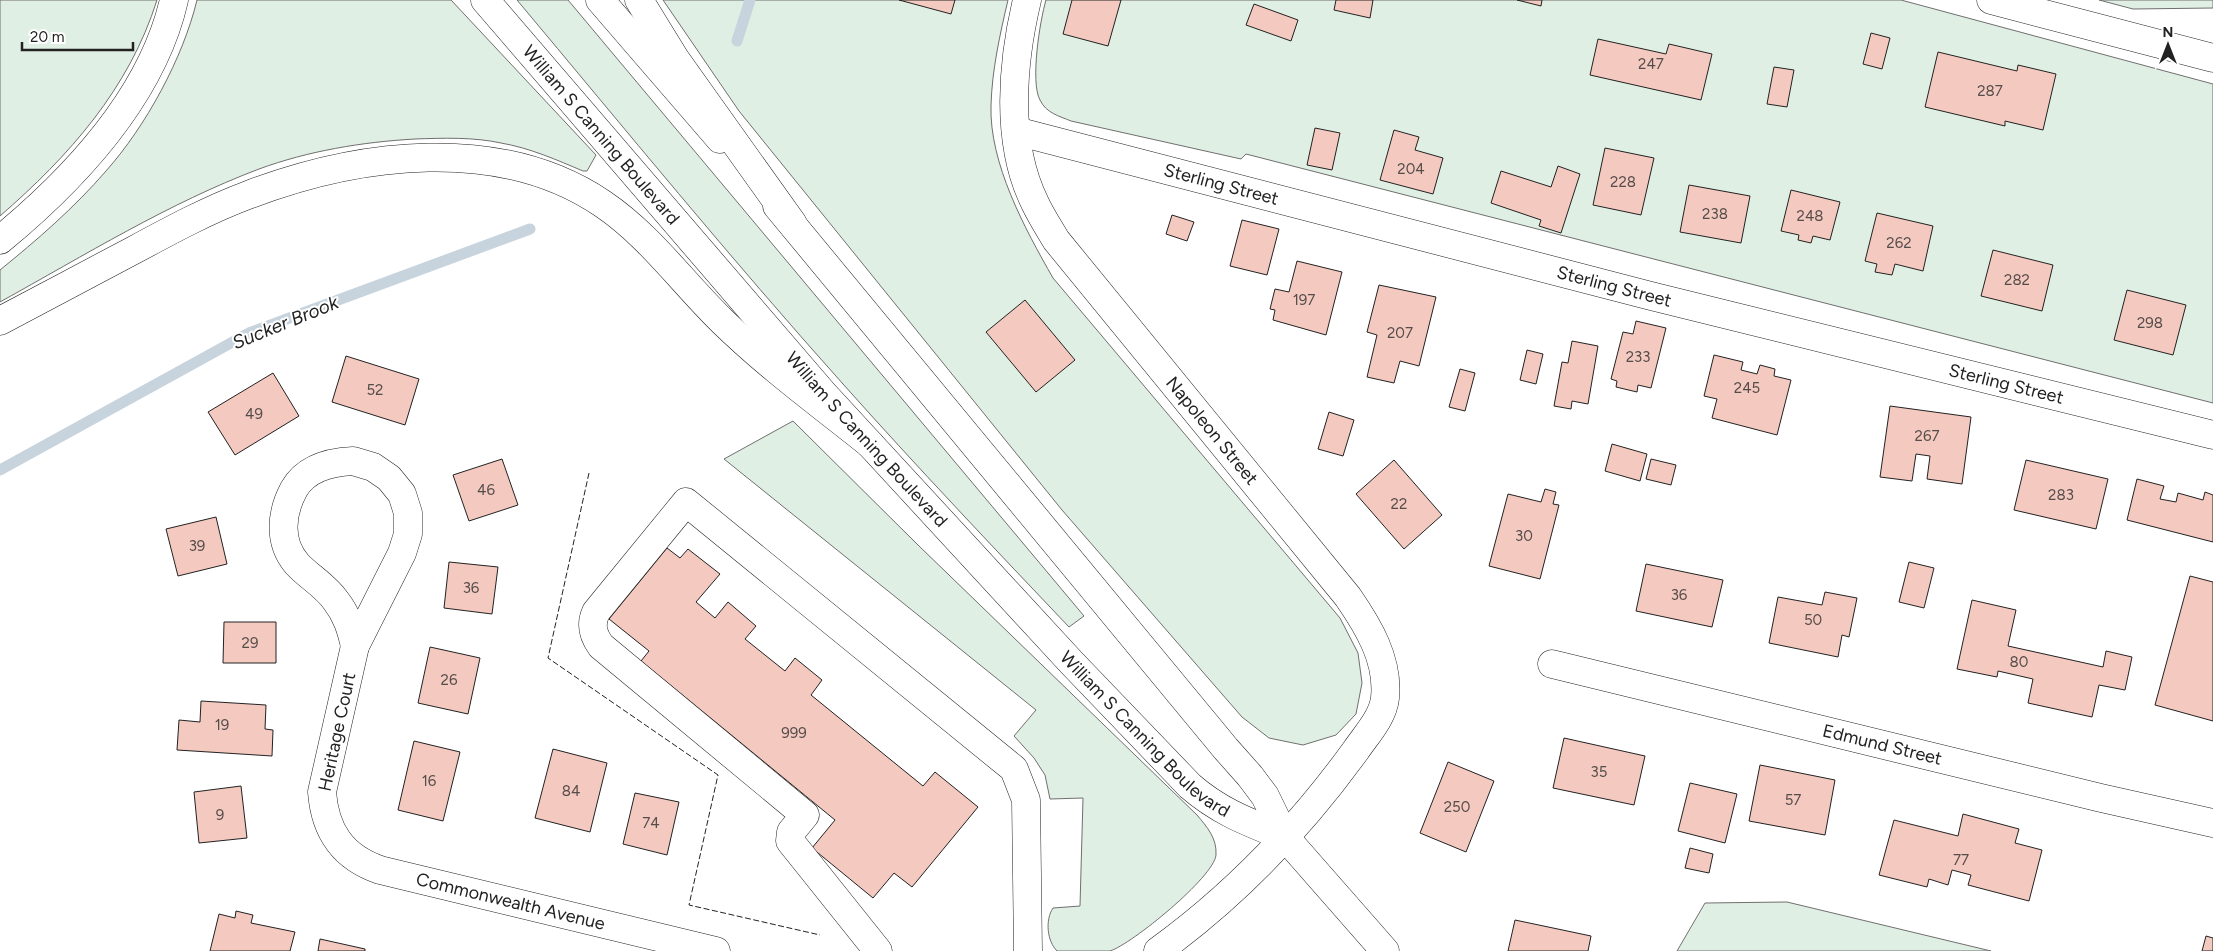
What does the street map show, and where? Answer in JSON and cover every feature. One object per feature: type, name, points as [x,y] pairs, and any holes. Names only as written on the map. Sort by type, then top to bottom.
[{"type":"main road","points":[[0,240],[66,180],[110,129],[145,76],[171,15],[174,0]]},
{"type":"main road","name":"William S Canning Boulevard","points":[[485,0],[788,352],[1071,662],[1190,786],[1208,802],[1228,814],[1284,837]]},
{"type":"main road","name":"William S Canning Boulevard","points":[[600,0],[793,224],[1250,776],[1265,796],[1284,837],[1384,951]]},
{"type":"main road","points":[[640,0],[676,60],[793,224]]},
{"type":"main road","name":"Napoleon Street","points":[[1027,0],[1016,56],[1014,92],[1016,131],[1022,168],[1034,202],[1056,240],[1334,578],[1361,616],[1384,669],[1385,700],[1374,725],[1341,771],[1284,837]]},
{"type":"main road","points":[[1990,0],[2213,58]]},
{"type":"main road","name":"Sterling Street","points":[[1016,131],[1652,296],[2213,435]]},
{"type":"main road","points":[[0,321],[192,220],[271,187],[342,168],[392,160],[444,158],[491,162],[553,179],[586,194],[616,213],[645,240],[724,323],[763,358],[870,444]]},
{"type":"main road","name":"Heritage Court","points":[[326,818],[322,792],[324,778],[355,646],[402,553],[408,534],[408,513],[402,494],[389,478],[373,466],[353,461],[332,462],[313,470],[297,484],[286,503],[283,524],[286,545],[296,563],[335,599],[347,616],[355,646]]},
{"type":"main road","points":[[878,951],[790,841],[791,832],[805,815],[602,646],[592,629],[596,612],[686,502],[1014,769],[1026,800],[1028,951]]},
{"type":"main road","name":"Edmund Street","points":[[1552,664],[2101,798],[2213,823]]},
{"type":"main road","name":"Commonwealth Avenue","points":[[326,818],[331,830],[347,852],[374,868],[716,951]]},
{"type":"main road","points":[[1158,951],[1228,894],[1284,837]]},
{"type":"green space","points":[[0,0],[157,0],[145,32],[130,63],[94,119],[50,169],[0,216]]},
{"type":"green space","points":[[197,0],[451,0],[596,155],[587,171],[583,171],[512,145],[469,139],[415,139],[375,142],[316,152],[259,169],[193,198],[128,231],[0,302],[0,270],[81,198],[121,153],[149,112],[173,68],[191,22]]},
{"type":"green space","points":[[517,0],[568,0],[1084,616],[1069,627],[899,446],[678,194]]},
{"type":"green space","points":[[663,0],[1008,0],[999,39],[991,105],[996,150],[1011,195],[1031,238],[1053,278],[1340,618],[1358,653],[1362,683],[1356,714],[1336,735],[1303,745],[1269,738],[1242,717],[1062,510],[739,111]]},
{"type":"green space","points":[[1046,0],[1901,0],[2213,84],[2213,403],[1246,154],[1241,159],[1071,121],[1053,114],[1046,108],[1040,100],[1037,91],[1037,51]]},
{"type":"green space","points":[[2099,0],[2213,0],[2213,8],[2133,9]]},
{"type":"green space","points":[[793,421],[1197,815],[1211,833],[1215,843],[1216,855],[1212,865],[1202,878],[1170,909],[1121,946],[1110,951],[1057,951],[1051,942],[1048,924],[1053,908],[1080,906],[1083,798],[1050,799],[1045,775],[1034,758],[1014,736],[1036,710],[724,459]]},
{"type":"green space","points":[[1787,902],[1991,951],[1677,951],[1705,903]]},
{"type":"building","points":[[899,0],[955,0],[951,14]]},
{"type":"building","points":[[1072,0],[1121,0],[1108,46],[1063,34]]},
{"type":"building","points":[[1336,0],[1373,0],[1370,18],[1334,10]]},
{"type":"building","points":[[1517,0],[1542,0],[1541,6]]},
{"type":"building","points":[[1254,4],[1298,20],[1291,41],[1246,25]]},
{"type":"building","points":[[1871,33],[1890,38],[1882,69],[1863,64]]},
{"type":"building","points":[[1598,39],[1666,54],[1669,44],[1712,54],[1701,100],[1590,75]]},
{"type":"building","points":[[1938,52],[2017,71],[2018,65],[2056,74],[2043,130],[2005,121],[2005,126],[1925,107]]},
{"type":"building","points":[[1774,67],[1794,70],[1787,107],[1767,104]]},
{"type":"building","points":[[1315,128],[1340,133],[1332,170],[1307,165]]},
{"type":"building","points":[[1394,130],[1419,137],[1415,150],[1443,158],[1433,194],[1380,180]]},
{"type":"building","points":[[1605,148],[1654,158],[1641,215],[1593,205]]},
{"type":"building","points":[[1558,166],[1580,174],[1561,233],[1539,226],[1541,220],[1491,203],[1501,171],[1551,187]]},
{"type":"building","points":[[1689,185],[1750,196],[1741,243],[1680,232]]},
{"type":"building","points":[[1791,190],[1840,202],[1830,240],[1813,236],[1811,243],[1798,240],[1799,235],[1781,231]]},
{"type":"building","points":[[1877,213],[1933,226],[1923,271],[1895,264],[1892,275],[1875,272],[1877,264],[1865,261]]},
{"type":"building","points":[[1172,215],[1194,222],[1187,241],[1166,234]]},
{"type":"building","points":[[1242,220],[1279,229],[1267,275],[1230,266]]},
{"type":"building","points":[[1993,250],[2053,265],[2042,311],[1981,296]]},
{"type":"building","points":[[1297,261],[1342,272],[1326,335],[1273,320],[1275,310],[1270,309],[1275,289],[1289,292]]},
{"type":"building","points":[[1379,285],[1436,297],[1419,366],[1400,361],[1394,383],[1367,377],[1377,335],[1367,332]]},
{"type":"building","points":[[2127,290],[2186,305],[2173,355],[2114,340]]},
{"type":"building","points":[[1025,300],[1075,360],[1036,392],[986,332]]},
{"type":"building","points":[[1636,321],[1666,328],[1651,388],[1638,385],[1637,392],[1616,387],[1617,381],[1611,379],[1623,332],[1633,334]]},
{"type":"building","points":[[1572,341],[1598,346],[1588,404],[1572,401],[1571,409],[1554,406],[1562,362],[1568,363]]},
{"type":"building","points":[[1527,350],[1543,354],[1536,384],[1520,380]]},
{"type":"building","points":[[1714,355],[1743,362],[1741,370],[1757,374],[1760,365],[1775,369],[1774,376],[1791,380],[1777,435],[1712,418],[1717,399],[1704,396]]},
{"type":"building","points":[[346,356],[419,379],[405,425],[332,402]]},
{"type":"building","points":[[1460,369],[1475,373],[1465,411],[1449,407]]},
{"type":"building","points":[[273,373],[299,416],[235,455],[208,412]]},
{"type":"building","points":[[1890,406],[1971,417],[1962,484],[1927,479],[1930,456],[1916,454],[1912,481],[1880,477]]},
{"type":"building","points":[[1329,412],[1354,420],[1343,456],[1318,449]]},
{"type":"building","points":[[1612,444],[1647,454],[1640,481],[1605,471]]},
{"type":"building","points":[[502,459],[518,505],[469,521],[453,475]]},
{"type":"building","points":[[1651,459],[1676,465],[1671,485],[1646,479]]},
{"type":"building","points":[[1394,460],[1442,515],[1404,549],[1356,494]]},
{"type":"building","points":[[2026,460],[2108,479],[2096,529],[2014,510]]},
{"type":"building","points":[[2137,479],[2164,486],[2160,499],[2176,502],[2178,493],[2203,500],[2205,492],[2213,495],[2213,542],[2127,520]]},
{"type":"building","points":[[1545,489],[1556,492],[1553,504],[1559,505],[1540,579],[1489,566],[1508,494],[1541,502]]},
{"type":"building","points":[[216,517],[227,564],[178,576],[166,529]]},
{"type":"building","points":[[667,548],[680,558],[688,549],[720,574],[696,602],[715,618],[728,602],[756,626],[745,639],[785,671],[795,658],[822,680],[811,695],[923,786],[935,772],[978,807],[912,887],[894,873],[873,898],[812,848],[835,820],[641,661],[649,651],[609,619]]},
{"type":"building","points":[[449,562],[498,567],[492,614],[444,608]]},
{"type":"building","points":[[1909,562],[1934,568],[1924,608],[1899,602]]},
{"type":"building","points":[[1646,564],[1723,580],[1712,627],[1636,611]]},
{"type":"building","points":[[2190,576],[2213,582],[2213,721],[2155,705]]},
{"type":"building","points":[[1825,592],[1857,598],[1849,637],[1842,635],[1838,657],[1769,643],[1778,597],[1822,605]]},
{"type":"building","points":[[1972,600],[2016,610],[2008,646],[2103,667],[2106,651],[2132,657],[2125,690],[2099,685],[2092,717],[2028,703],[2033,679],[1998,671],[1997,677],[1957,669]]},
{"type":"building","points":[[224,622],[276,622],[276,663],[223,663]]},
{"type":"building","points":[[430,647],[480,658],[468,714],[418,703]]},
{"type":"building","points":[[201,701],[266,705],[265,729],[273,730],[272,756],[177,750],[179,720],[200,722]]},
{"type":"building","points":[[1564,738],[1645,756],[1634,805],[1553,788]]},
{"type":"building","points":[[414,741],[460,752],[443,821],[398,810]]},
{"type":"building","points":[[553,749],[607,763],[590,832],[535,818]]},
{"type":"building","points":[[1448,762],[1494,781],[1466,852],[1420,833]]},
{"type":"building","points":[[1760,765],[1835,780],[1825,835],[1749,821]]},
{"type":"building","points":[[1690,783],[1737,794],[1725,843],[1678,831]]},
{"type":"building","points":[[241,786],[247,838],[199,843],[194,792]]},
{"type":"building","points":[[635,793],[679,802],[667,855],[623,844]]},
{"type":"building","points":[[1963,814],[2019,829],[2015,843],[2042,850],[2029,901],[1968,885],[1971,875],[1952,870],[1948,885],[1929,879],[1927,887],[1879,875],[1894,820],[1958,836]]},
{"type":"building","points":[[1690,848],[1713,854],[1709,873],[1685,868]]},
{"type":"building","points":[[236,911],[253,915],[251,923],[295,932],[290,951],[210,951],[219,914],[235,918]]},
{"type":"building","points":[[1515,920],[1591,936],[1588,951],[1508,951]]},
{"type":"building","points":[[2206,936],[2213,938],[2213,951],[2202,951]]},
{"type":"building","points":[[320,939],[365,949],[365,951],[318,951]]},
{"type":"waterway","name":"Sucker Brook","points":[[737,41],[750,0]]},
{"type":"waterway","name":"Sucker Brook","points":[[0,470],[249,333],[530,229]]},
{"type":"fence","points":[[589,473],[548,658],[718,775],[689,905],[820,935]]}]
